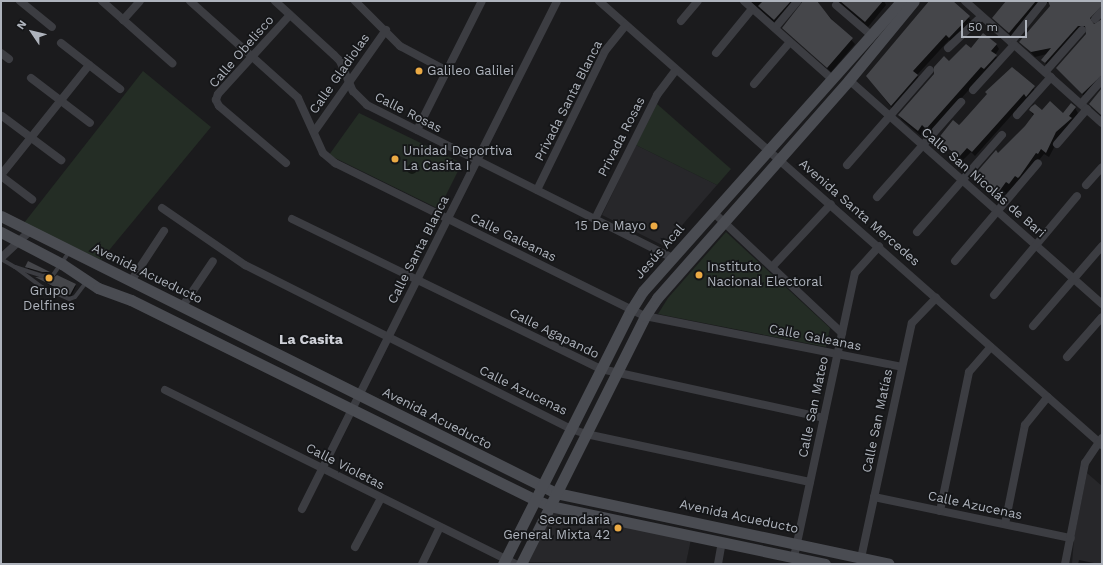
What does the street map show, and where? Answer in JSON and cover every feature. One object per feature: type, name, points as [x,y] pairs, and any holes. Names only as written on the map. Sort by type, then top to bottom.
[{"type":"street","points":[[20,1],[52,27]]},
{"type":"street","points":[[102,1],[172,63]]},
{"type":"street","points":[[123,20],[140,1]]},
{"type":"street","name":"Calle Galeanas","points":[[190,1],[298,98],[328,159],[645,316],[902,367]]},
{"type":"street","name":"Calle Rosas","points":[[275,1],[340,61],[349,82],[362,102],[673,258]]},
{"type":"street","points":[[355,1],[386,30],[400,46],[447,70]]},
{"type":"street","points":[[417,130],[482,1]]},
{"type":"street","name":"Calle Santa Blanca","points":[[302,510],[557,1]]},
{"type":"street","name":"Avenida Santa Mercedes","points":[[599,1],[676,70],[879,246],[991,347],[1101,442]]},
{"type":"street","points":[[681,21],[698,1]]},
{"type":"street","points":[[744,1],[832,79]]},
{"type":"street","points":[[775,28],[798,1]]},
{"type":"street","name":"Jesús Acal","points":[[508,563],[542,487],[631,310],[713,212],[901,1]]},
{"type":"street","points":[[521,564],[645,316],[657,298],[849,80],[914,1]]},
{"type":"street","points":[[965,1],[981,17],[1102,123]]},
{"type":"street","points":[[973,90],[1012,43],[1043,2]]},
{"type":"street","points":[[836,5],[871,35]]},
{"type":"street","points":[[716,53],[752,9]]},
{"type":"street","points":[[1095,19],[1102,11]]},
{"type":"street","name":"Calle Obelisco","points":[[286,163],[219,106],[216,100],[218,94],[290,15]]},
{"type":"street","points":[[948,48],[981,17]]},
{"type":"street","name":"Privada Santa Blanca","points":[[537,190],[605,51],[626,25]]},
{"type":"street","name":"Calle Gladiolas","points":[[314,132],[386,30]]},
{"type":"street","points":[[1017,115],[1082,30]]},
{"type":"street","points":[[754,84],[790,42]]},
{"type":"street","points":[[61,44],[120,89]]},
{"type":"street","points":[[1,53],[9,59]]},
{"type":"street","points":[[32,199],[1,176],[89,65]]},
{"type":"street","name":"Privada Rosas","points":[[595,219],[654,101],[676,70]]},
{"type":"street","points":[[847,165],[930,70]]},
{"type":"street","points":[[31,78],[90,123]]},
{"type":"street","name":"Calle San Nicolás de Bari","points":[[849,80],[1102,304]]},
{"type":"street","points":[[1057,144],[1102,80]]},
{"type":"street","points":[[877,197],[961,102]]},
{"type":"street","points":[[2,116],[61,160]]},
{"type":"street","points":[[917,232],[1002,135]]},
{"type":"street","points":[[955,261],[1038,163]]},
{"type":"street","points":[[1086,185],[1102,167]]},
{"type":"street","points":[[994,295],[1077,196]]},
{"type":"street","points":[[772,267],[831,204]]},
{"type":"street","name":"Calle Azucenas","points":[[162,208],[245,265],[571,429],[586,434],[810,482]]},
{"type":"street","points":[[713,212],[842,333]]},
{"type":"street","name":"Avenida Acueducto","points":[[1,216],[556,493],[889,564]]},
{"type":"street","name":"Calle Agapando","points":[[292,219],[616,375],[824,418]]},
{"type":"street","points":[[1,259],[30,231]]},
{"type":"street","points":[[131,281],[164,231]]},
{"type":"street","points":[[1,232],[62,264],[87,281],[353,408],[550,506],[824,564]]},
{"type":"street","name":"Calle San Mateo","points":[[794,557],[855,273],[879,246]]},
{"type":"street","points":[[1033,326],[1102,246]]},
{"type":"street","points":[[182,307],[213,261]]},
{"type":"street","name":"Calle San Matías","points":[[861,558],[912,323],[936,298]]},
{"type":"street","points":[[1066,357],[1102,317]]},
{"type":"street","points":[[940,511],[969,372],[991,347]]},
{"type":"street","name":"Calle Violetas","points":[[165,390],[440,527],[508,563]]},
{"type":"street","points":[[1005,524],[1025,425],[1048,397]]},
{"type":"street","points":[[1066,564],[1085,463],[1101,442]]},
{"type":"street","name":"Calle Azucenas","points":[[874,497],[1071,538]]},
{"type":"street","points":[[355,547],[381,498]]},
{"type":"street","points":[[422,564],[440,527]]},
{"type":"street","points":[[718,564],[722,542]]},
{"type":"lane","points":[[15,267],[42,276],[53,275],[62,264],[69,251]]},
{"type":"lane","points":[[1,259],[15,267],[42,287],[68,299],[75,297],[87,281]]},
{"type":"shaded area","points":[[143,71],[211,127],[101,260],[24,223]]},
{"type":"shaded area","points":[[657,104],[731,169],[717,185],[636,145]]},
{"type":"shaded area","name":"Unidad Deportiva La Casita I","points":[[359,113],[462,163],[439,209],[329,155]]},
{"type":"shaded area","points":[[636,145],[717,185],[664,246],[602,215]]},
{"type":"shaded area","points":[[726,232],[830,328],[826,347],[658,314],[668,298]]},
{"type":"shaded area","points":[[1087,473],[1102,486],[1102,564],[1072,564],[1074,538]]},
{"type":"shaded area","points":[[554,510],[691,539],[686,563],[691,564],[526,562]]},
{"type":"building","points":[[763,1],[791,1],[774,20],[758,6]]},
{"type":"building","points":[[803,1],[817,1],[831,19],[853,38],[827,68],[782,28]]},
{"type":"building","points":[[840,1],[883,1],[865,22]]},
{"type":"building","points":[[929,1],[953,1],[970,16],[949,38],[946,35],[913,71],[918,75],[891,106],[866,76]]},
{"type":"building","points":[[1006,1],[1036,1],[1009,33],[992,18]]},
{"type":"building","points":[[1048,1],[1102,1],[1102,6],[1090,18],[1094,24],[1102,19],[1102,75],[1082,94],[1056,68],[1086,34],[1085,26],[1078,26],[1045,63],[1041,60],[1051,48],[1031,52],[1019,42],[1050,6]]},
{"type":"building","points":[[983,33],[997,44],[991,51],[997,55],[984,69],[981,67],[926,129],[922,125],[918,131],[898,115],[934,74],[934,67],[944,56],[949,61],[966,44],[971,48]]},
{"type":"building","points":[[1012,67],[1035,86],[1026,97],[1024,94],[972,152],[967,148],[959,157],[937,140],[953,120],[959,125],[987,94],[985,92]]},
{"type":"building","points":[[1102,88],[1102,116],[1089,104]]},
{"type":"building","points":[[1050,101],[1063,113],[1071,103],[1076,107],[1069,116],[1072,118],[1056,132],[1046,153],[1041,149],[1038,154],[1036,153],[1020,176],[1018,178],[1015,176],[1009,184],[1006,182],[998,193],[976,173],[996,150],[998,153],[1025,126],[1034,114],[1029,110],[1031,107],[1035,104],[1042,110]]},
{"type":"building","points":[[28,261],[50,272],[42,272],[25,267]]},
{"type":"building","points":[[57,275],[76,284],[70,295],[35,277],[53,278]]},
{"type":"place","name":"Galileo Galilei","points":[[419,71]]},
{"type":"place","name":"Unidad Deportiva La Casita I","points":[[395,159]]},
{"type":"place","name":"15 De Mayo","points":[[654,226]]},
{"type":"place","name":"Instituto Nacional Electoral","points":[[699,275]]},
{"type":"place","name":"Grupo Delfines","points":[[49,278]]},
{"type":"place","name":"Secundaria General Mixta 42","points":[[618,528]]},
{"type":"district","name":"La Casita","points":[[311,339]]}]
